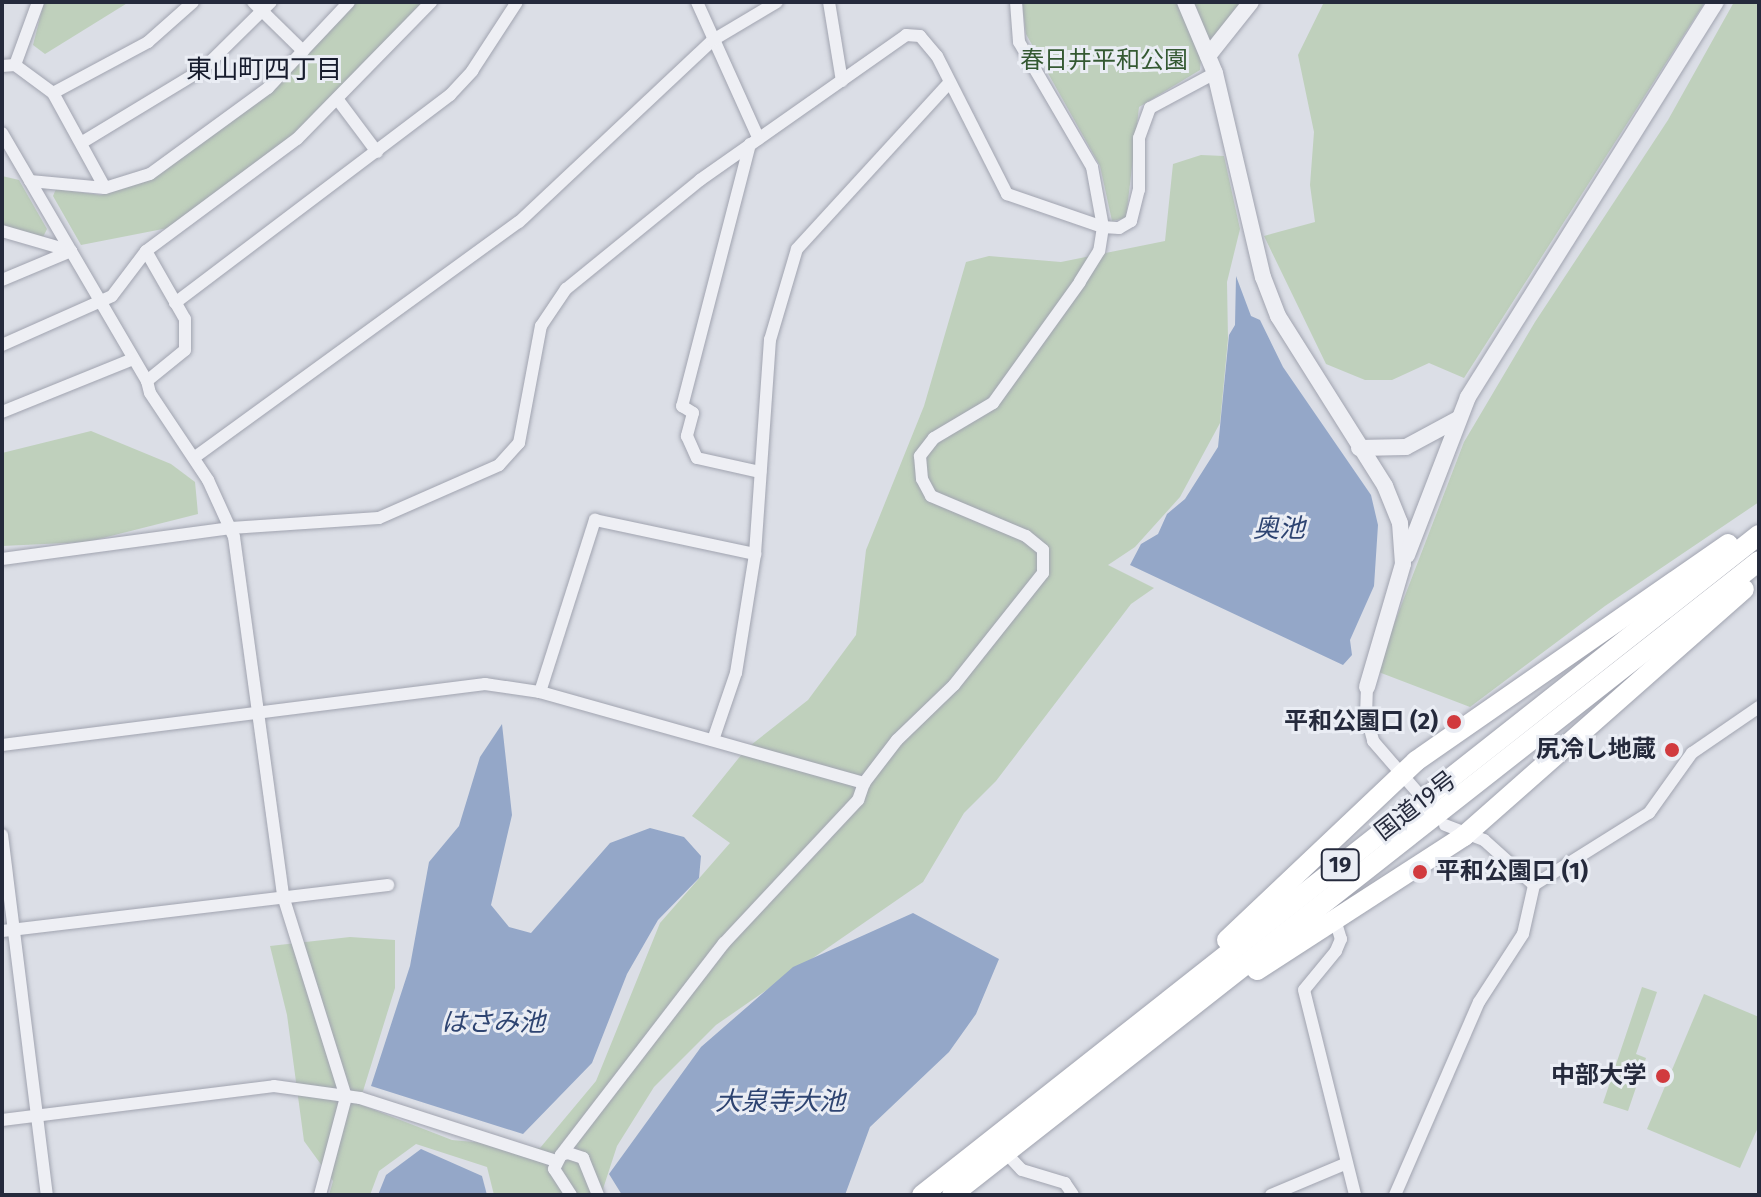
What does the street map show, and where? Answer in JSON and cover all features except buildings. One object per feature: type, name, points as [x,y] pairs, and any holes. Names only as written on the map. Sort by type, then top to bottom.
[{"type":"highway","points":[[1759,523],[1399,775],[1214,952],[1210,980],[1234,985],[1336,923],[1464,836],[1759,576]]},
{"type":"highway","name":"国道19号","points":[[952,1195],[1210,980],[1759,535]]},
{"type":"highway","name":"国道19号","points":[[922,1195],[1210,980],[1759,561]]},
{"type":"street","points":[[38,2],[8,66],[53,93],[105,188]]},
{"type":"street","points":[[53,93],[148,42],[193,2]]},
{"type":"street","points":[[30,181],[105,188],[150,174],[268,88],[349,2]]},
{"type":"street","points":[[2,345],[112,296],[146,251],[297,139],[431,2]]},
{"type":"street","points":[[175,303],[377,152],[472,71],[517,2]]},
{"type":"street","points":[[697,2],[754,142],[682,406],[693,413],[687,436],[697,458],[760,472]]},
{"type":"street","points":[[195,457],[519,222],[713,40],[777,2]]},
{"type":"street","points":[[829,2],[842,81]]},
{"type":"street","points":[[571,1195],[557,1178],[558,1158],[649,1034],[724,943],[858,800],[864,783],[897,740],[954,685],[1043,573],[1043,550],[1026,536],[931,496],[922,479],[920,456],[934,438],[993,403],[1099,251],[1103,227],[1092,167],[1019,42],[1016,2]]},
{"type":"street","points":[[1185,2],[1215,73],[1263,277],[1278,316],[1395,508],[1403,564]]},
{"type":"street","points":[[1208,56],[1251,2]]},
{"type":"street","points":[[1418,793],[1399,775],[1373,741],[1366,714],[1367,687],[1403,564],[1458,419],[1716,2]]},
{"type":"street","points":[[81,143],[203,69],[262,5],[303,51]]},
{"type":"street","points":[[2,559],[231,528],[379,518],[499,465],[519,443],[550,307],[642,226],[754,142],[906,35],[929,44],[1007,194],[1103,227],[1119,228],[1131,221],[1139,190],[1139,138],[1150,108],[1215,73]]},
{"type":"street","points":[[713,740],[736,673],[755,554],[770,340],[797,249],[948,84]]},
{"type":"street","points":[[338,100],[377,152]]},
{"type":"street","points":[[2,133],[102,301],[147,381],[150,393],[195,457],[231,528],[244,581],[283,896],[346,1097],[320,1195]]},
{"type":"street","points":[[2,231],[71,251]]},
{"type":"street","points":[[2,280],[71,251]]},
{"type":"street","points":[[146,251],[185,319],[185,350],[147,381]]},
{"type":"street","points":[[2,412],[133,359]]},
{"type":"street","points":[[1359,448],[1406,447],[1458,419]]},
{"type":"street","points":[[540,692],[595,520],[755,554]]},
{"type":"street","points":[[2,745],[485,684],[540,692],[864,783]]},
{"type":"street","points":[[1395,1195],[1479,1002],[1523,934],[1534,885],[1649,813],[1692,753],[1759,707]]},
{"type":"street","points":[[1445,825],[1464,836],[1484,840],[1534,885]]},
{"type":"street","points":[[2,835],[8,930],[47,1195]]},
{"type":"street","points":[[8,930],[388,885]]},
{"type":"street","points":[[1336,923],[1341,939],[1336,951],[1304,990],[1355,1195]]},
{"type":"street","points":[[2,1120],[274,1086],[346,1097],[558,1158],[583,1158],[598,1195]]},
{"type":"street","points":[[1006,1153],[1022,1170],[1065,1183],[1073,1195]]},
{"type":"street","points":[[1271,1195],[1347,1163]]},
{"type":"green space","points":[[44,2],[129,2],[45,54],[33,45]]},
{"type":"green space","points":[[357,2],[424,2],[297,133],[168,228],[81,245],[53,196],[56,189],[101,195],[149,180],[278,85]]},
{"type":"green space","name":"春日井平和公園","points":[[1022,2],[1243,2],[1201,57],[1200,70],[1139,107],[1126,218],[1112,221],[1100,166],[1026,34]]},
{"type":"green space","points":[[1324,2],[1705,2],[1464,378],[1429,363],[1392,380],[1365,380],[1326,364],[1264,236],[1315,222],[1310,185],[1314,132],[1298,55]]},
{"type":"green space","points":[[1734,2],[1759,2],[1759,502],[1605,606],[1470,707],[1376,671],[1464,442],[1535,322],[1668,120]]},
{"type":"green space","points":[[1201,155],[1224,156],[1240,229],[1227,282],[1228,339],[1220,423],[1180,497],[1135,547],[1108,565],[1154,588],[1131,604],[996,781],[964,813],[923,882],[716,1025],[654,1087],[617,1146],[601,1195],[494,1195],[487,1167],[416,1144],[379,1171],[370,1195],[329,1195],[333,1181],[304,1141],[287,1015],[270,946],[350,937],[395,940],[395,988],[359,1104],[452,1140],[540,1148],[596,1081],[660,923],[730,843],[692,816],[746,749],[808,700],[856,635],[866,550],[924,406],[966,262],[989,256],[1061,262],[1165,241],[1173,164]]},
{"type":"green space","points":[[2,176],[19,180],[47,229],[43,237],[2,226]]},
{"type":"green space","points":[[91,431],[171,464],[195,482],[198,514],[87,542],[2,546],[2,453]]},
{"type":"green space","points":[[1642,987],[1657,992],[1636,1054],[1646,1058],[1628,1111],[1603,1103]]},
{"type":"green space","points":[[1704,994],[1759,1017],[1759,1125],[1740,1168],[1647,1129]]},
{"type":"water","name":"奥池","points":[[1236,276],[1251,316],[1260,320],[1283,367],[1371,495],[1378,525],[1374,586],[1350,640],[1352,655],[1343,665],[1130,565],[1141,544],[1158,534],[1167,514],[1185,499],[1218,447],[1229,335],[1235,325]]},
{"type":"water","name":"はさみ池","points":[[502,724],[512,815],[491,905],[509,927],[531,933],[610,843],[650,828],[684,837],[701,856],[699,878],[658,920],[627,974],[592,1063],[523,1134],[371,1086],[410,966],[429,862],[459,826],[480,757]]},
{"type":"water","name":"大泉寺大池","points":[[913,913],[999,959],[976,1014],[949,1052],[870,1127],[845,1195],[622,1195],[609,1174],[701,1047],[793,967]]},
{"type":"water","points":[[421,1149],[482,1176],[487,1195],[378,1195],[386,1175]]},
{"type":"place","name":"平和公園口 (2)","points":[[1454,722]]},
{"type":"place","name":"尻冷し地蔵","points":[[1672,750]]},
{"type":"place","name":"平和公園口 (1)","points":[[1420,872]]},
{"type":"place","name":"中部大学","points":[[1663,1076]]},
{"type":"district","name":"東山町四丁目","points":[[264,70]]}]
